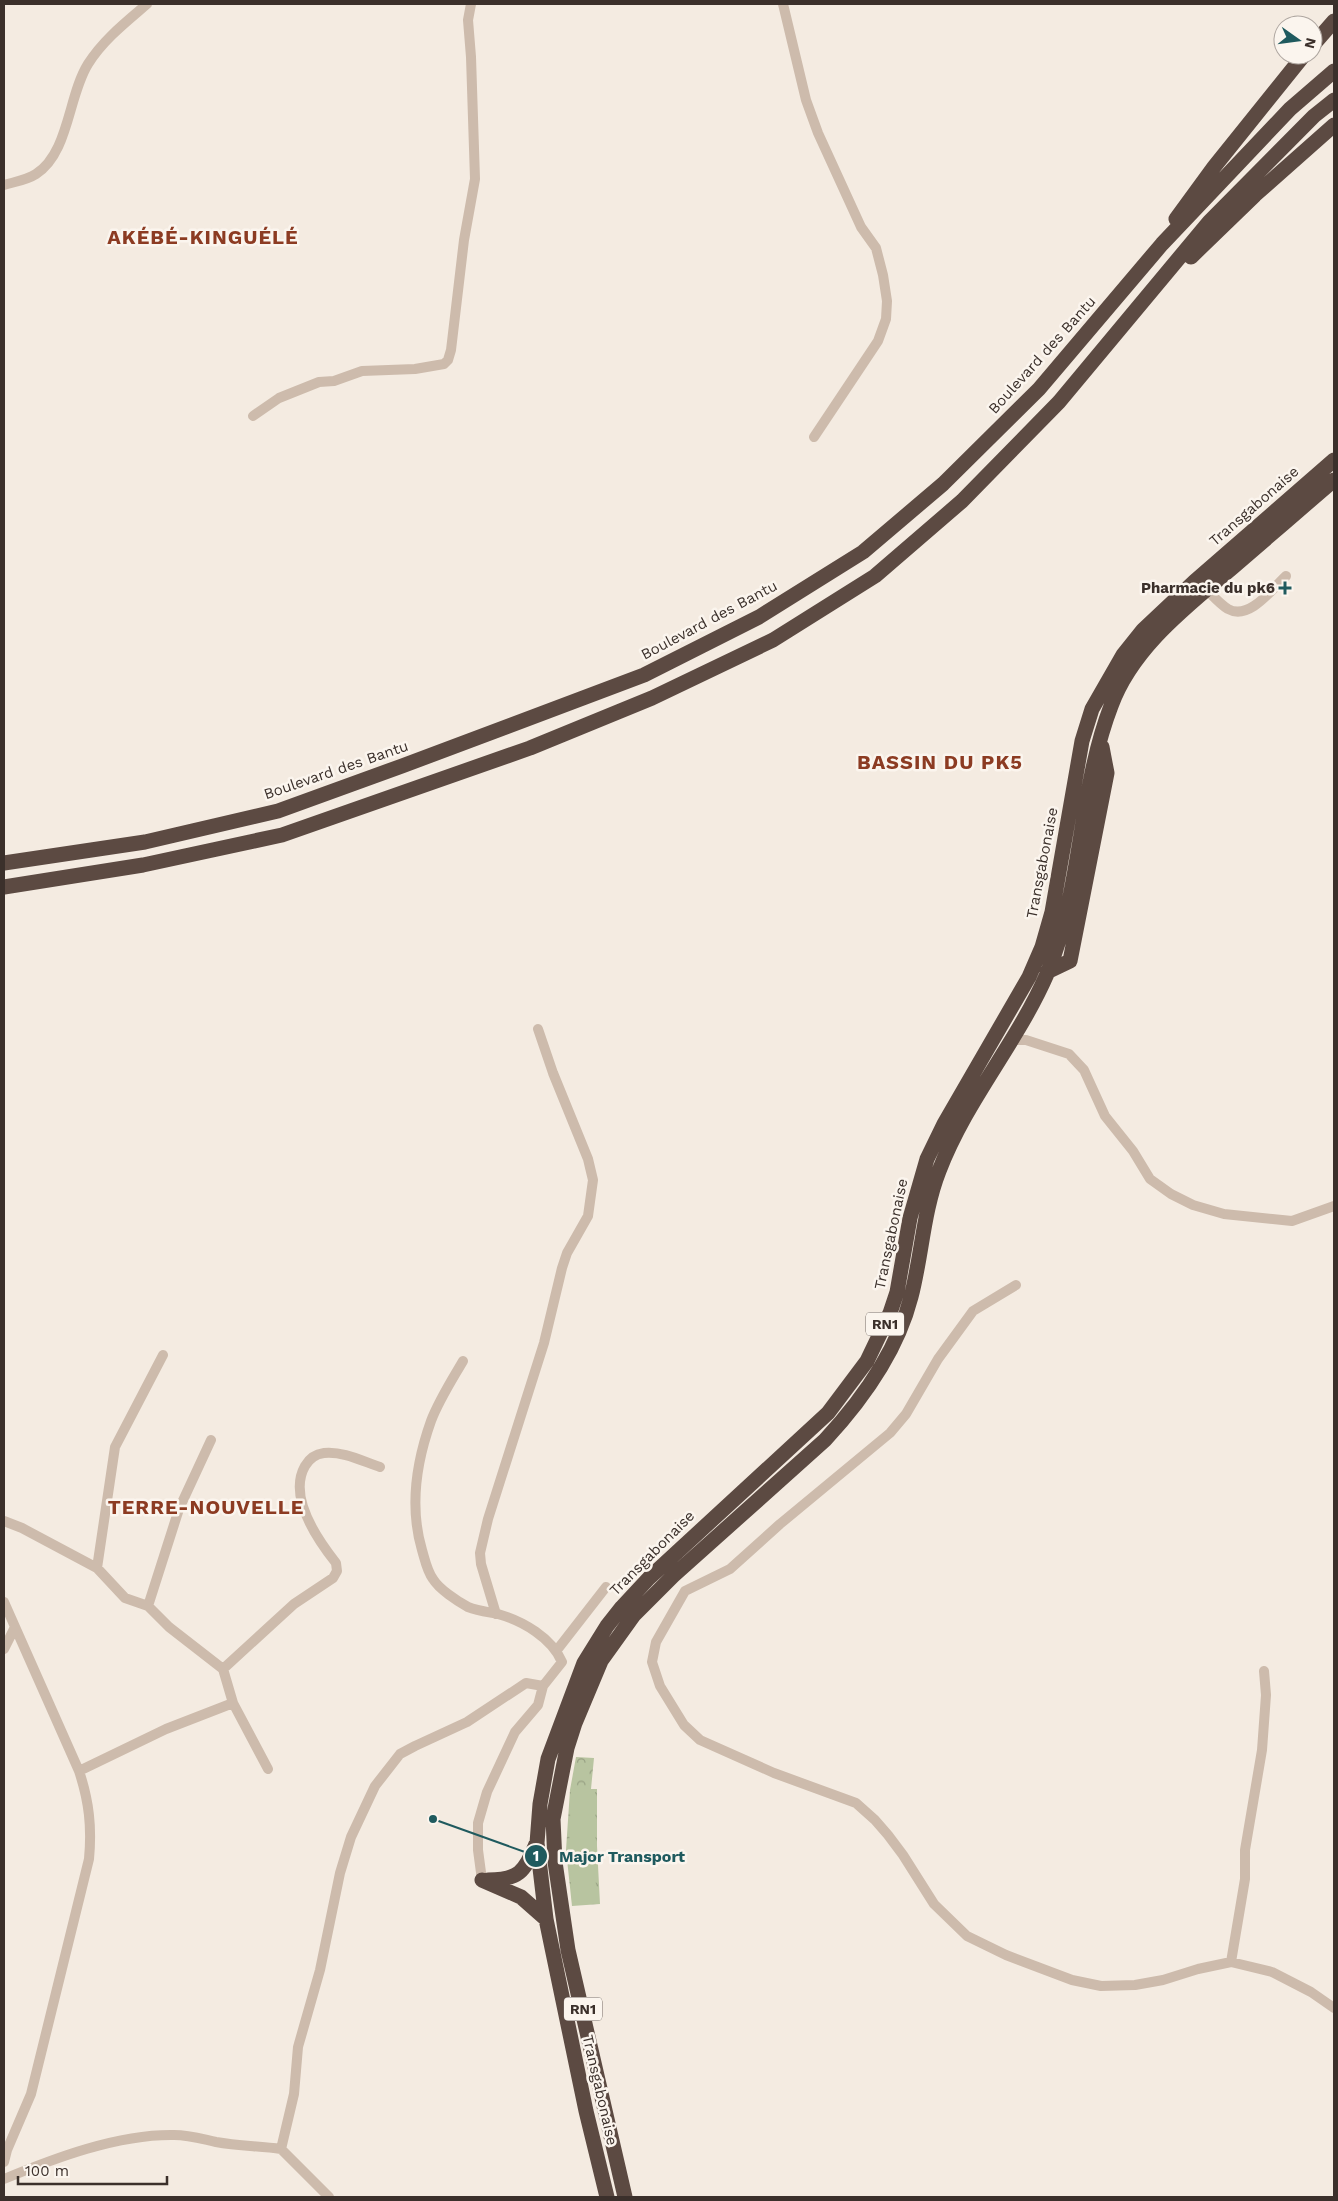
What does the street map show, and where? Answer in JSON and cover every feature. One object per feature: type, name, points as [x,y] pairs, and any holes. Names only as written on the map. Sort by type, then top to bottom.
[{"type":"highway","points":[[1323,34],[1334,21]]},
{"type":"highway","points":[[1162,244],[1182,209],[1296,65]]},
{"type":"highway","name":"Boulevard des Bantu","points":[[4,863],[145,842],[278,811],[644,675],[759,617],[863,552],[942,484],[1039,389],[1162,244],[1290,109],[1334,72]]},
{"type":"highway","points":[[4,887],[144,865],[282,835],[530,748],[652,698],[773,640],[874,576],[962,501],[1059,402],[1152,293],[1209,222],[1314,116],[1334,100]]},
{"type":"highway","points":[[1152,293],[1255,195],[1334,125]]},
{"type":"highway","name":"Transgabonaise","points":[[607,2197],[586,2112],[546,1920],[537,1843],[540,1804],[548,1759],[584,1663],[607,1626],[650,1578],[828,1414],[850,1386],[878,1339],[897,1292],[910,1218],[927,1158],[944,1124],[1029,977],[1042,946],[1052,912],[1082,741],[1092,709],[1111,674],[1143,630],[1334,460]]},
{"type":"highway","name":"Transgabonaise","points":[[625,2197],[568,1950],[554,1862],[553,1819],[574,1723],[601,1661],[634,1615],[673,1576],[825,1440],[864,1395],[886,1357],[904,1319],[911,1296],[928,1206],[946,1154],[959,1125],[1030,1008],[1047,972],[1067,909],[1101,741],[1110,707],[1120,684],[1140,654],[1170,623],[1334,480]]},
{"type":"highway","points":[[482,1880],[506,1880],[519,1874],[530,1860],[537,1843]]},
{"type":"highway","points":[[482,1880],[521,1897],[546,1920]]},
{"type":"street","points":[[4,185],[36,174],[50,162],[59,144],[80,79],[88,64],[110,36],[147,4]]},
{"type":"street","points":[[253,416],[279,398],[319,382],[334,381],[362,370],[415,369],[444,364],[448,360],[464,240],[475,179],[468,20],[471,4]]},
{"type":"street","points":[[784,4],[806,100],[818,133],[861,227],[876,248],[887,301],[886,319],[878,341],[814,437]]},
{"type":"street","points":[[1207,590],[1228,609],[1243,612],[1251,609],[1286,576]]},
{"type":"street","points":[[496,1614],[481,1564],[480,1554],[488,1519],[544,1343],[562,1268],[567,1253],[588,1216],[593,1180],[588,1159],[552,1073],[538,1029]]},
{"type":"street","points":[[1011,1040],[1026,1040],[1069,1054],[1084,1070],[1105,1116],[1133,1151],[1150,1179],[1171,1194],[1203,1209],[1224,1214],[1292,1221],[1334,1206]]},
{"type":"street","points":[[1016,1285],[973,1311],[938,1359],[906,1414],[890,1433],[780,1524],[730,1570],[684,1591],[656,1642],[652,1662],[660,1686],[684,1725],[700,1740],[774,1773],[856,1803],[875,1820],[893,1842],[934,1904],[967,1936],[1023,1962],[1072,1980],[1101,1986],[1135,1985],[1163,1980],[1198,1968],[1231,1962],[1272,1972],[1311,1992],[1334,2008]]},
{"type":"street","points":[[97,1568],[115,1447],[163,1355]]},
{"type":"street","points":[[463,1361],[432,1419],[418,1470],[414,1505],[418,1538],[433,1580],[468,1606],[487,1613],[496,1614],[528,1627],[557,1650],[562,1662],[544,1686],[538,1705],[515,1732],[508,1744],[487,1792],[478,1823],[478,1850],[482,1880]]},
{"type":"street","points":[[148,1606],[179,1508],[210,1440]]},
{"type":"street","points":[[223,1669],[294,1604],[333,1578],[338,1571],[336,1563],[304,1510],[299,1488],[301,1475],[307,1463],[313,1456],[323,1453],[338,1454],[380,1467]]},
{"type":"street","points":[[4,1521],[22,1528],[97,1568],[125,1598],[148,1606],[169,1626],[223,1669],[233,1703],[268,1769]]},
{"type":"street","points":[[673,1576],[684,1591]]},
{"type":"street","points":[[557,1650],[606,1587]]},
{"type":"street","points":[[4,1602],[79,1771],[87,1796],[92,1836],[89,1859],[31,2094],[7,2150],[4,2162]]},
{"type":"street","points":[[4,1649],[15,1626]]},
{"type":"street","points":[[1231,1962],[1245,1879],[1245,1850],[1262,1750],[1266,1695],[1264,1671]]},
{"type":"street","points":[[281,2149],[294,2094],[298,2047],[320,1970],[340,1873],[350,1837],[374,1786],[400,1754],[467,1722],[526,1684],[544,1686]]},
{"type":"street","points":[[79,1771],[166,1729],[233,1703]]},
{"type":"street","points":[[4,2179],[80,2151],[149,2137],[194,2136],[214,2142],[281,2149],[329,2197]]},
{"type":"green space","points":[[576,1757],[594,1758],[591,1789],[597,1789],[600,1904],[572,1906],[566,1850],[570,1790]]},
{"type":"green space","points":[[571,1791],[595,1791],[596,1901],[572,1902],[569,1848]]},
{"type":"place","name":"Pharmacie du pk6","points":[[1285,588]]},
{"type":"place","name":"Major Transport","points":[[433,1819]]},
{"type":"district","name":"AKÉBÉ-KINGUÉLÉ","points":[[203,237]]},
{"type":"district","name":"BASSIN DU PK5","points":[[940,762]]},
{"type":"district","name":"TERRE-NOUVELLE","points":[[206,1507]]}]
